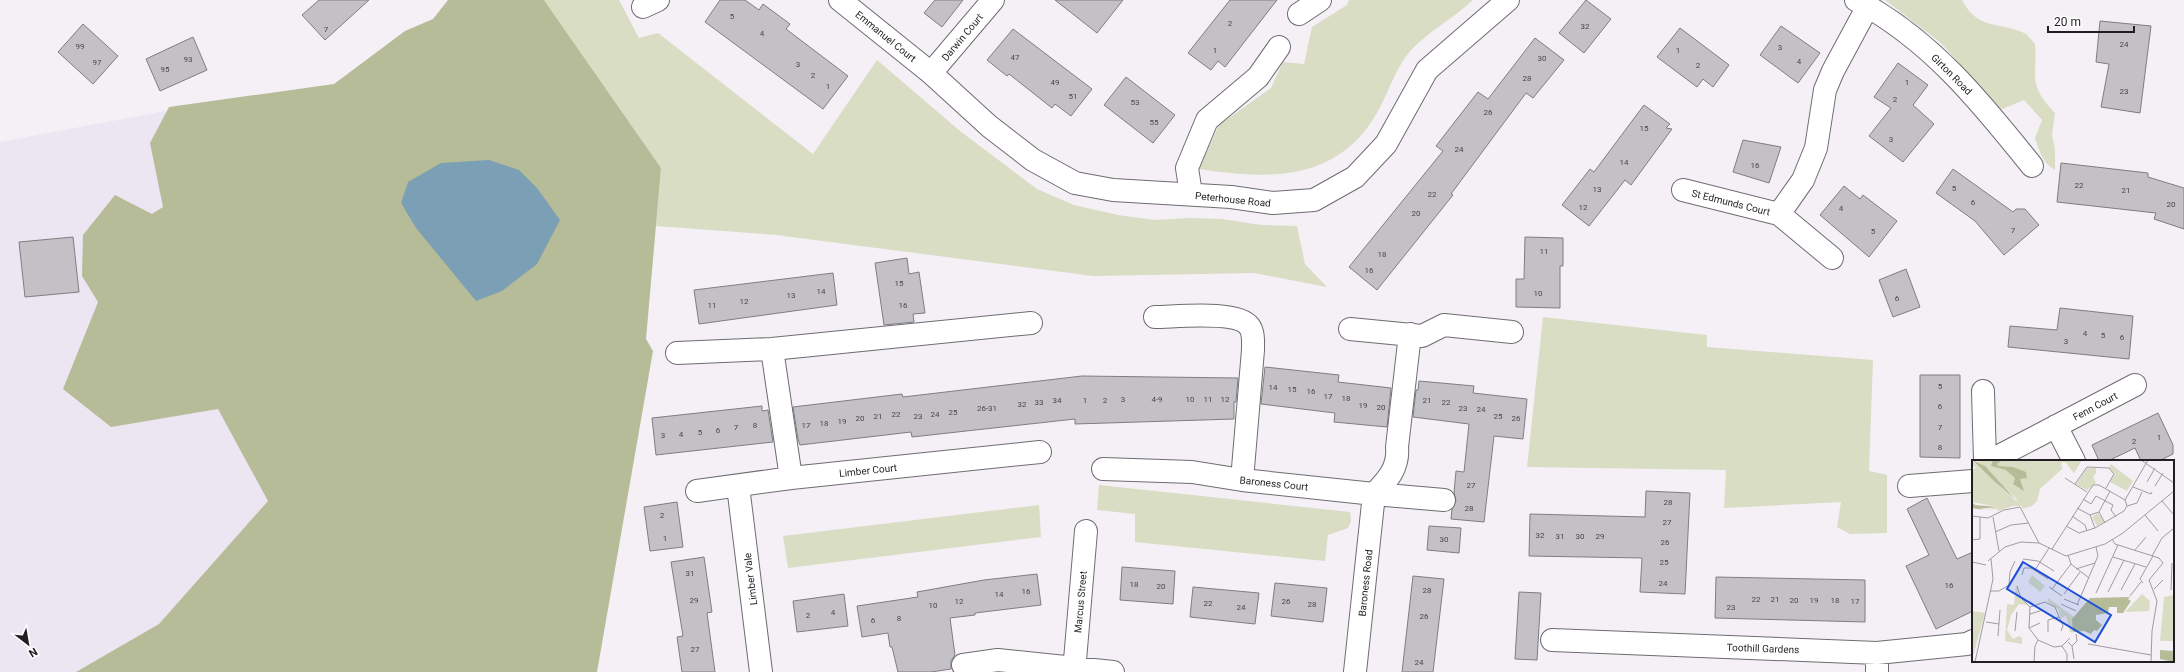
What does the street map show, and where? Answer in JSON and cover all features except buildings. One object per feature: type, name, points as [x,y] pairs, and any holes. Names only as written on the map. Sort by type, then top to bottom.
[{"type":"street","name":"Emmanuel Court","points":[[840,0],[931,73]]},
{"type":"street","name":"Darwin Court","points":[[931,73],[993,0]]},
{"type":"street","points":[[1299,14],[1320,0]]},
{"type":"street","name":"Peterhouse Road","points":[[931,73],[989,126],[1033,160],[1075,183],[1113,190],[1231,197],[1273,203],[1314,200],[1355,177],[1386,144],[1427,70],[1508,0]]},
{"type":"street","name":"Girton Road","points":[[1862,3],[1908,32],[1953,73],[1994,119],[2032,166]]},
{"type":"street","name":"St Edmunds Court","points":[[1779,214],[1803,180],[1816,148],[1825,90],[1862,3]]},
{"type":"street","points":[[1191,194],[1187,168],[1207,120],[1258,77],[1279,46]]},
{"type":"street","name":"St Edmunds Court","points":[[1683,190],[1779,214],[1832,258]]},
{"type":"street","points":[[1155,317],[1223,317],[1240,319],[1250,326],[1253,336],[1253,350],[1242,480]]},
{"type":"street","points":[[677,353],[772,349],[1031,323]]},
{"type":"street","points":[[1350,329],[1422,336],[1444,325],[1512,332]]},
{"type":"street","points":[[1374,494],[1390,477],[1398,458],[1397,447],[1410,334]]},
{"type":"street","points":[[772,349],[791,478]]},
{"type":"street","name":"Fenn Court","points":[[2056,426],[2135,385]]},
{"type":"street","points":[[1983,391],[1985,460]]},
{"type":"street","points":[[1995,460],[2003,454],[2056,426],[2073,460]]},
{"type":"street","name":"Limber Court","points":[[697,492],[791,478],[1040,452]]},
{"type":"street","name":"Baroness Court","points":[[1103,469],[1192,472],[1242,480],[1444,500]]},
{"type":"street","points":[[1909,486],[1972,481]]},
{"type":"street","name":"Limber Vale","points":[[738,486],[761,672]]},
{"type":"street","name":"Baroness Road","points":[[1355,672],[1374,494]]},
{"type":"street","name":"Marcus Street","points":[[1074,670],[1086,531]]},
{"type":"street","name":"Toothill Gardens","points":[[1552,640],[1877,663],[1967,644],[1972,642]]},
{"type":"street","points":[[963,665],[998,660],[1074,670],[1113,672]]},
{"type":"shaded area","points":[[192,106],[316,533],[80,672],[0,672],[0,142]]},
{"type":"green space","points":[[448,0],[544,0],[661,168],[646,339],[653,351],[597,672],[76,672],[159,624],[268,501],[218,409],[111,427],[63,389],[98,302],[82,276],[83,235],[115,195],[152,214],[163,207],[150,143],[169,107],[334,84],[405,31],[433,19]]},
{"type":"green space","points":[[544,0],[619,0],[639,38],[658,33],[813,154],[877,60],[960,131],[1037,189],[1074,205],[1118,215],[1155,220],[1190,218],[1222,219],[1261,225],[1297,226],[1305,264],[1327,287],[1254,273],[1093,276],[776,235],[656,226],[661,168]]},
{"type":"green space","points":[[1349,0],[1473,0],[1411,50],[1397,71],[1378,111],[1362,134],[1343,152],[1323,163],[1300,171],[1276,174],[1251,175],[1199,169],[1219,125],[1271,88],[1283,62],[1304,64],[1312,27],[1347,5]]},
{"type":"green space","points":[[1885,0],[1962,0],[1968,10],[1975,17],[1990,24],[2015,29],[2024,33],[2035,44],[2035,73],[2037,88],[2046,103],[2055,113],[2052,135],[2055,149],[2055,170],[2044,160],[2035,138],[2042,120],[2024,100],[2000,110],[1941,43]]},
{"type":"green space","points":[[1543,317],[1707,335],[1707,347],[1873,360],[1869,471],[1887,475],[1887,533],[1850,534],[1837,527],[1841,502],[1724,508],[1726,470],[1527,467]]},
{"type":"green space","points":[[1099,485],[1350,512],[1351,522],[1348,528],[1328,535],[1325,561],[1135,542],[1135,514],[1097,510]]},
{"type":"green space","points":[[1039,505],[1041,537],[788,568],[783,536]]},
{"type":"water","points":[[489,160],[519,170],[537,188],[560,220],[537,264],[502,291],[476,301],[416,228],[401,203],[408,182],[441,163]]}]
